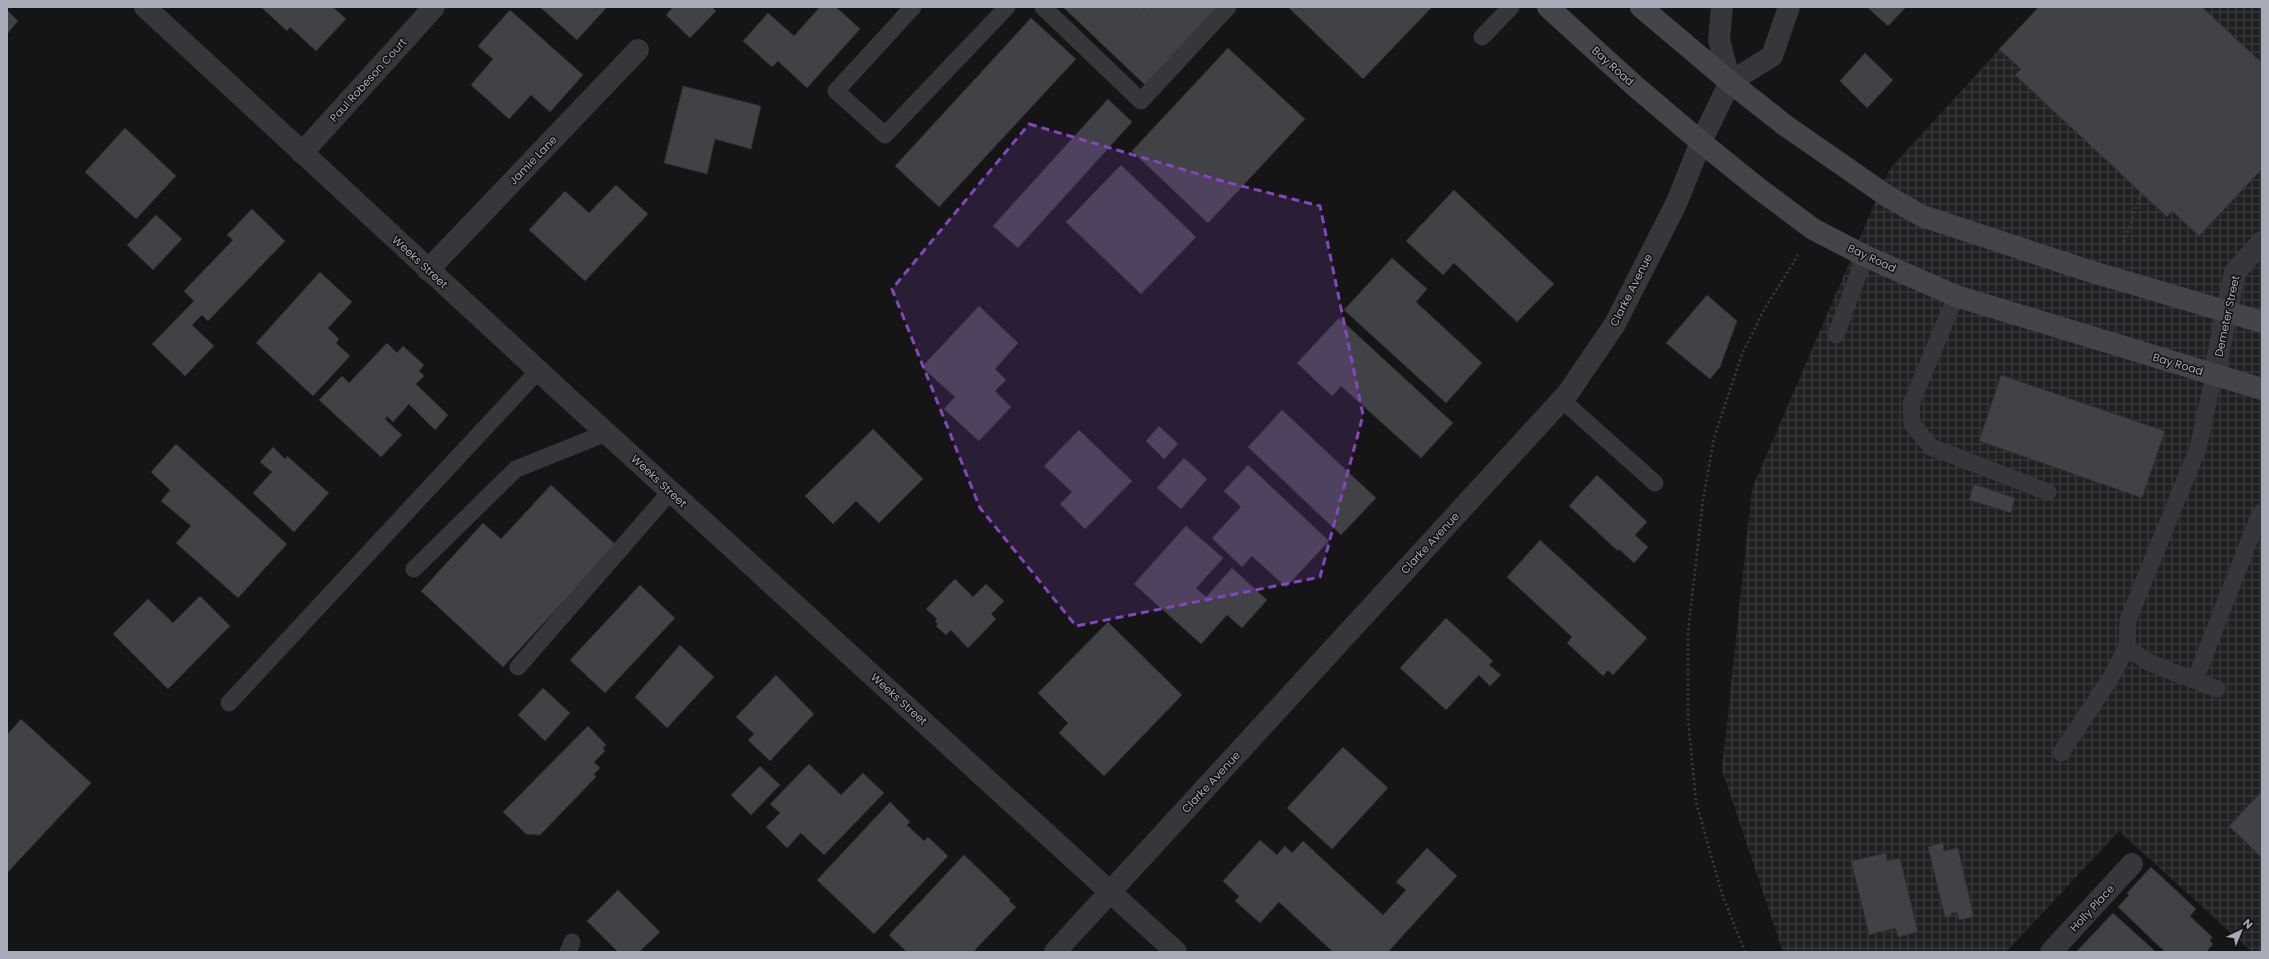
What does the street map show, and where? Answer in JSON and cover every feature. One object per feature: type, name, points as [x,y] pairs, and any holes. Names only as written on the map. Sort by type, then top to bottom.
[{"type":"main road","name":"Bay Road","points":[[1548,7],[1636,87],[1701,142],[1758,188],[1813,229],[1865,256],[1956,296],[2214,375],[2262,388]]},
{"type":"main road","points":[[1641,7],[1730,82],[1804,139],[1887,196],[1922,216],[2086,270],[2262,322]]},
{"type":"street","name":"Weeks Street","points":[[146,7],[302,154],[538,371],[1176,952]]},
{"type":"street","name":"Paul Robeson Court","points":[[302,154],[434,7]]},
{"type":"street","points":[[1722,7],[1719,40],[1730,82],[1772,56],[1789,7]]},
{"type":"street","name":"Jamie Lane","points":[[428,270],[638,50]]},
{"type":"street","name":"Clarke Avenue","points":[[1055,952],[1562,400],[1615,324],[1676,204],[1701,142],[1730,82]]},
{"type":"street","name":"Demeter Street","points":[[2214,375],[2235,272],[2262,242]]},
{"type":"street","name":"Holly Place","points":[[2051,952],[2132,864]]},
{"type":"lane","points":[[913,7],[836,92],[884,135],[1008,7]]},
{"type":"lane","points":[[1043,7],[1141,101],[1228,7]]},
{"type":"lane","points":[[1482,37],[1511,7]]},
{"type":"lane","points":[[1836,335],[1865,256]]},
{"type":"lane","points":[[1956,296],[1911,404],[1912,424],[1931,447],[2048,492]]},
{"type":"lane","points":[[229,703],[538,371]]},
{"type":"lane","points":[[2061,752],[2110,680],[2127,646],[2128,620],[2198,448],[2214,375]]},
{"type":"lane","points":[[1562,400],[1655,483]]},
{"type":"lane","points":[[414,569],[516,469],[606,433]]},
{"type":"lane","points":[[518,667],[670,492]]},
{"type":"lane","points":[[2195,680],[2260,513]]},
{"type":"lane","points":[[2127,646],[2148,662],[2217,689]]},
{"type":"path","points":[[2124,242],[2141,193]]},
{"type":"path","points":[[1744,952],[1722,894],[1696,802],[1688,718],[1688,632],[1702,500],[1714,438],[1742,354],[1765,308],[1813,229]]},
{"type":"highlighted area","points":[[1029,124],[1222,181],[1320,206],[1363,415],[1320,577],[1076,626],[980,508],[892,289]]},
{"type":"shaded area","points":[[2038,7],[2262,7],[2262,952],[2252,952],[2119,831],[2006,952],[1783,952],[1722,770],[1752,489],[1889,170]]},
{"type":"building","points":[[261,7],[333,7],[346,19],[316,51],[290,27],[287,31]]},
{"type":"building","points":[[540,7],[607,7],[577,40]]},
{"type":"building","points":[[673,7],[712,7],[716,11],[690,38],[666,15]]},
{"type":"building","points":[[820,7],[836,7],[860,29],[807,88],[778,61],[772,67],[743,41],[768,13],[794,36]]},
{"type":"building","points":[[1063,7],[1142,7],[1144,9],[1146,7],[1220,7],[1146,86]]},
{"type":"building","points":[[1288,7],[1432,7],[1363,79]]},
{"type":"building","points":[[1867,7],[1906,7],[1888,26]]},
{"type":"building","points":[[2039,7],[2202,7],[2262,63],[2262,169],[2199,236],[2172,211],[2167,217],[2015,75],[2021,69],[1999,49]]},
{"type":"building","points":[[7,10],[18,21],[7,34]]},
{"type":"building","points":[[510,10],[583,75],[550,112],[531,95],[509,119],[471,85],[493,59],[478,46]]},
{"type":"building","points":[[1031,18],[1076,59],[939,207],[895,166]]},
{"type":"building","points":[[1228,48],[1305,119],[1208,223],[1132,151]]},
{"type":"building","points":[[1865,53],[1893,80],[1867,108],[1840,81]]},
{"type":"building","points":[[683,86],[761,106],[751,149],[715,139],[707,174],[664,163]]},
{"type":"building","points":[[1108,99],[1132,122],[1018,248],[993,226]]},
{"type":"building","points":[[125,128],[176,176],[136,219],[85,172]]},
{"type":"building","points":[[1121,165],[1196,237],[1141,294],[1066,222]]},
{"type":"building","points":[[616,185],[648,214],[585,281],[529,230],[565,191],[589,213]]},
{"type":"building","points":[[1454,190],[1554,284],[1517,322],[1454,263],[1443,275],[1406,241]]},
{"type":"building","points":[[252,209],[285,241],[208,321],[202,315],[192,325],[214,346],[185,376],[152,344],[194,301],[184,291],[233,240],[227,235]]},
{"type":"building","points":[[156,215],[182,239],[153,270],[127,245]]},
{"type":"building","points":[[1392,258],[1427,289],[1416,302],[1482,363],[1446,403],[1344,310]]},
{"type":"building","points":[[320,272],[352,302],[328,328],[339,339],[336,343],[350,356],[313,396],[256,343]]},
{"type":"building","points":[[1707,295],[1737,321],[1720,367],[1710,379],[1666,343]]},
{"type":"building","points":[[979,306],[1018,343],[995,369],[1006,380],[995,391],[1011,407],[979,441],[944,409],[955,397],[922,367]]},
{"type":"building","points":[[1339,318],[1453,423],[1421,458],[1341,386],[1332,396],[1297,363]]},
{"type":"building","points":[[387,343],[397,353],[403,346],[424,365],[419,371],[424,376],[416,384],[448,415],[435,430],[409,404],[393,422],[387,416],[385,419],[402,435],[381,457],[319,400],[342,376],[349,383]]},
{"type":"building","points":[[2001,375],[2165,431],[2142,498],[1979,441]]},
{"type":"building","points":[[1282,410],[1376,498],[1341,535],[1248,447]]},
{"type":"building","points":[[1159,426],[1178,444],[1164,459],[1146,441]]},
{"type":"building","points":[[873,429],[923,479],[879,523],[856,501],[833,524],[805,496]]},
{"type":"building","points":[[1079,430],[1132,481],[1085,529],[1060,504],[1072,492],[1044,466]]},
{"type":"building","points":[[176,444],[287,544],[238,598],[176,543],[191,526],[161,501],[170,490],[151,472]]},
{"type":"building","points":[[273,447],[285,459],[287,456],[329,493],[294,532],[253,493],[272,472],[260,462]]},
{"type":"building","points":[[1184,458],[1207,479],[1181,509],[1157,488]]},
{"type":"building","points":[[1248,465],[1329,541],[1286,587],[1252,556],[1242,567],[1212,538],[1241,507],[1224,491]]},
{"type":"building","points":[[1597,475],[1647,522],[1635,535],[1648,547],[1634,563],[1619,549],[1618,551],[1569,506]]},
{"type":"building","points":[[1974,484],[2015,498],[2011,513],[1969,500]]},
{"type":"building","points":[[551,485],[616,545],[503,667],[421,591],[483,523],[501,539]]},
{"type":"building","points":[[1186,526],[1223,558],[1196,588],[1206,597],[1232,568],[1267,600],[1242,628],[1227,615],[1201,644],[1134,584]]},
{"type":"building","points":[[1540,540],[1647,638],[1613,675],[1608,670],[1603,676],[1567,643],[1572,637],[1507,577]]},
{"type":"building","points":[[955,579],[973,597],[986,584],[1004,601],[991,614],[996,619],[968,648],[951,630],[946,635],[936,626],[938,624],[935,621],[937,619],[926,609]]},
{"type":"building","points":[[640,585],[675,618],[605,693],[570,660]]},
{"type":"building","points":[[200,596],[230,626],[168,689],[113,634],[148,599],[173,623]]},
{"type":"building","points":[[1446,618],[1493,661],[1489,665],[1501,675],[1490,686],[1479,675],[1446,710],[1400,668]]},
{"type":"building","points":[[1108,622],[1182,695],[1104,776],[1059,733],[1068,723],[1038,693]]},
{"type":"building","points":[[680,645],[714,677],[667,728],[635,697]]},
{"type":"building","points":[[776,675],[814,714],[770,761],[748,740],[754,734],[736,717]]},
{"type":"building","points":[[543,688],[570,713],[545,741],[518,715]]},
{"type":"building","points":[[21,719],[91,783],[7,873],[7,735]]},
{"type":"building","points":[[588,726],[606,745],[603,748],[605,751],[594,762],[600,768],[594,774],[596,777],[540,835],[526,834],[503,812]]},
{"type":"building","points":[[1343,747],[1388,788],[1332,849],[1287,808]]},
{"type":"building","points":[[809,764],[841,795],[863,773],[884,793],[824,855],[801,833],[787,848],[766,827],[780,813],[770,804]]},
{"type":"building","points":[[760,766],[780,785],[751,815],[731,795]]},
{"type":"building","points":[[2262,791],[2262,858],[2229,826]]},
{"type":"building","points":[[890,802],[910,822],[907,825],[924,841],[928,837],[948,856],[874,934],[817,880]]},
{"type":"building","points":[[1260,840],[1277,855],[1285,846],[1292,853],[1303,841],[1383,915],[1406,890],[1396,882],[1427,848],[1457,876],[1388,952],[1333,952],[1279,902],[1260,923],[1235,901],[1239,896],[1223,881]]},
{"type":"building","points":[[1943,842],[1944,851],[1958,848],[1974,917],[1959,920],[1957,913],[1951,913],[1952,916],[1946,918],[1944,914],[1928,847]]},
{"type":"building","points":[[1886,853],[1887,861],[1900,858],[1918,932],[1898,937],[1895,928],[1869,935],[1851,861]]},
{"type":"building","points":[[964,855],[1010,899],[1009,901],[1016,907],[973,952],[907,952],[889,935]]},
{"type":"building","points":[[2151,867],[2196,909],[2190,916],[2212,937],[2210,941],[2213,944],[2206,952],[2165,952],[2118,907],[2129,895],[2127,893]]},
{"type":"building","points":[[618,890],[660,932],[639,952],[618,952],[587,921]]},
{"type":"building","points":[[2113,913],[2156,952],[2076,952]]}]
